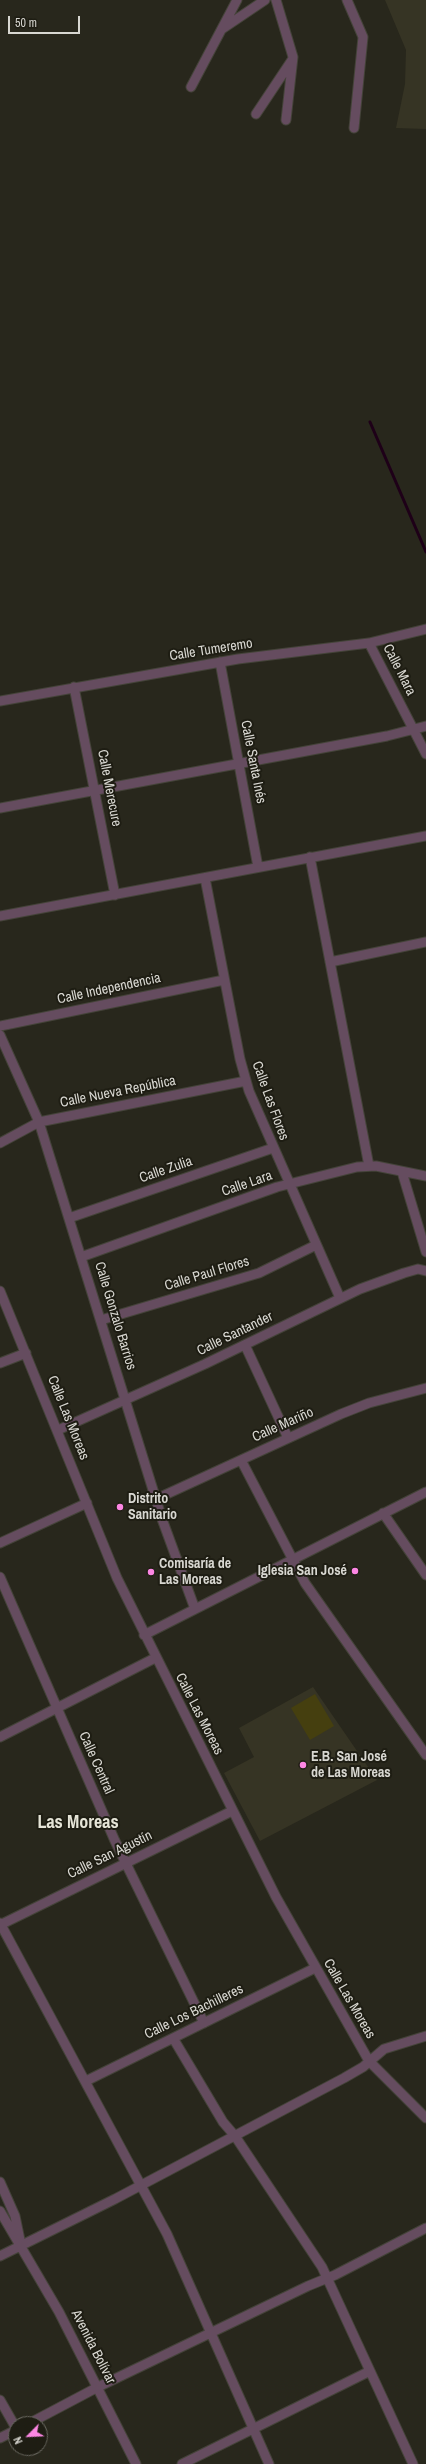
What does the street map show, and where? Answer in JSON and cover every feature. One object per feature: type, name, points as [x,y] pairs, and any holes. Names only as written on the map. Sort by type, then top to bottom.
[{"type":"street","points":[[191,86],[237,0]]},
{"type":"street","points":[[221,30],[265,0]]},
{"type":"street","points":[[276,0],[294,57],[286,120]]},
{"type":"street","points":[[348,0],[363,37],[354,128]]},
{"type":"street","points":[[256,114],[294,57]]},
{"type":"street","name":"Calle Tumeremo","points":[[0,702],[74,687],[220,662],[369,642],[426,629]]},
{"type":"street","name":"Calle Mara","points":[[369,642],[426,754]]},
{"type":"street","name":"Calle Santa Inés","points":[[220,662],[258,867]]},
{"type":"street","name":"Calle Merecure","points":[[74,687],[115,895]]},
{"type":"street","points":[[0,808],[239,764],[426,726]]},
{"type":"street","points":[[0,916],[426,836]]},
{"type":"street","points":[[310,857],[370,1166]]},
{"type":"street","name":"Calle Las Flores","points":[[205,878],[224,980],[246,1081],[289,1185],[340,1298]]},
{"type":"street","points":[[330,962],[426,942]]},
{"type":"street","name":"Calle Independencia","points":[[0,1026],[224,980]]},
{"type":"street","name":"Calle Gonzalo Barrios","points":[[0,1035],[39,1122],[156,1499],[178,1566],[195,1609]]},
{"type":"street","name":"Calle Nueva República","points":[[0,1142],[39,1122],[246,1081]]},
{"type":"street","name":"Calle Zulia","points":[[69,1218],[273,1148]]},
{"type":"street","name":"Calle Lara","points":[[81,1257],[289,1185],[357,1167],[370,1166],[426,1176]]},
{"type":"street","points":[[402,1172],[426,1252]]},
{"type":"street","name":"Calle Paul Flores","points":[[101,1320],[260,1273],[316,1245]]},
{"type":"street","name":"Calle Santander","points":[[58,1430],[245,1345],[340,1298],[404,1272],[418,1269],[426,1271]]},
{"type":"street","name":"Calle Las Moreas","points":[[0,1291],[58,1430],[117,1578],[155,1658],[232,1811],[315,1968],[369,2062],[426,2118]]},
{"type":"street","points":[[245,1345],[288,1438]]},
{"type":"street","points":[[0,1364],[26,1353]]},
{"type":"street","name":"Calle Mariño","points":[[156,1499],[368,1403],[426,1388]]},
{"type":"street","points":[[241,1460],[292,1559],[334,1626],[426,1755]]},
{"type":"street","points":[[144,1635],[426,1492]]},
{"type":"street","points":[[0,1543],[87,1503]]},
{"type":"street","points":[[383,1513],[426,1575]]},
{"type":"street","name":"Calle Central","points":[[0,1576],[56,1709],[125,1863],[204,2023]]},
{"type":"street","points":[[0,1737],[155,1658]]},
{"type":"street","name":"Calle San Agustín","points":[[0,1925],[232,1811]]},
{"type":"street","points":[[0,1925],[86,2081],[187,2276],[269,2464]]},
{"type":"street","name":"Calle Los Bachilleres","points":[[86,2081],[315,1968]]},
{"type":"street","points":[[0,2256],[141,2185],[344,2078],[390,2047],[426,2036]]},
{"type":"street","points":[[173,2038],[223,2122],[235,2136],[312,2250],[328,2278],[413,2464]]},
{"type":"street","name":"Avenida Bolívar","points":[[0,2182],[15,2216],[22,2245]]},
{"type":"street","name":"Avenida Bolívar","points":[[0,2211],[22,2245],[98,2387],[136,2464]]},
{"type":"street","points":[[43,2416],[98,2387],[211,2332],[328,2278],[426,2228]]},
{"type":"street","points":[[182,2464],[370,2371]]},
{"type":"street","points":[[0,2400],[9,2416]]},
{"type":"shaded area","points":[[385,0],[426,0],[426,129],[396,128],[405,84],[406,50]]},
{"type":"shaded area","name":"E.B. San José de Las Moreas","points":[[313,1687],[377,1780],[260,1841],[224,1773],[254,1757],[239,1728]]},
{"type":"shaded area","points":[[315,1694],[334,1726],[310,1740],[291,1708]]},
{"type":"waterway","points":[[370,422],[426,552]]},
{"type":"place","name":"Distrito Sanitario","points":[[120,1507]]},
{"type":"place","name":"Iglesia San José","points":[[355,1571]]},
{"type":"place","name":"Comisaría de Las Moreas","points":[[151,1572]]},
{"type":"place","name":"E.B. San José de Las Moreas","points":[[303,1765]]},
{"type":"district","name":"Las Moreas","points":[[78,1823]]}]
